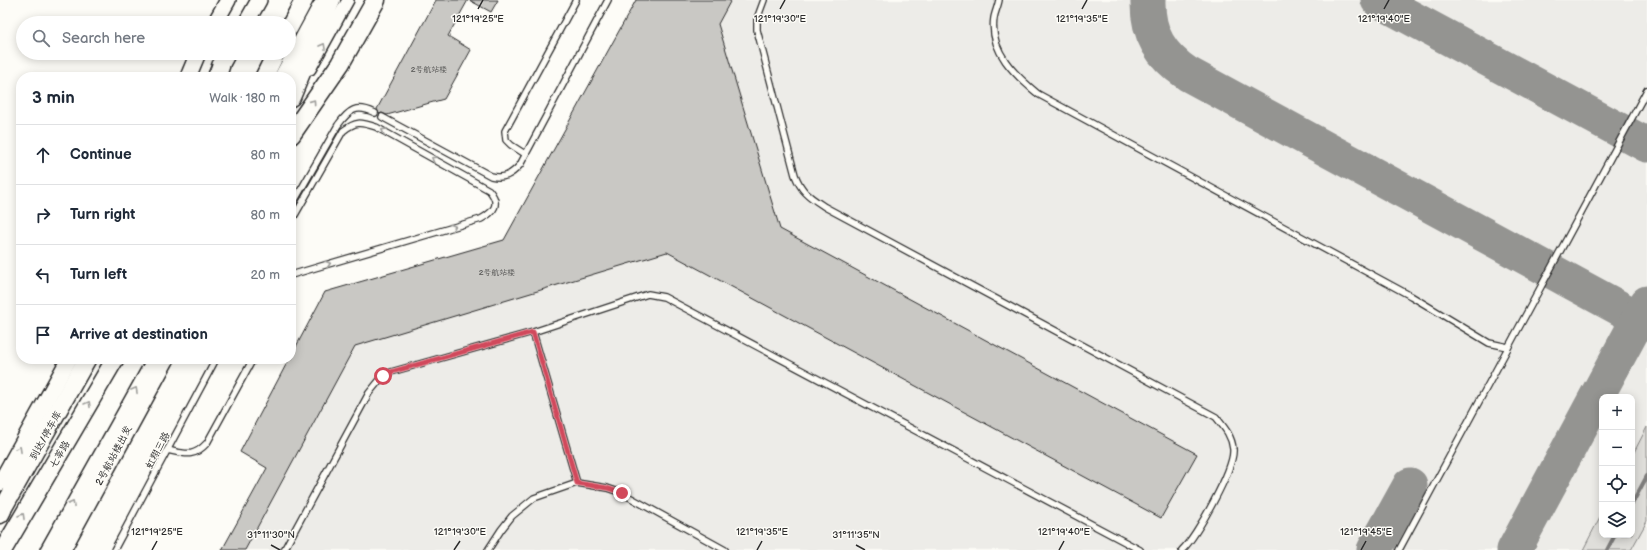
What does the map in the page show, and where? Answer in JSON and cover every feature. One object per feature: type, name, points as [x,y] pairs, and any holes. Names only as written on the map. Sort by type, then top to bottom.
[{"type":"highway","points":[[296,85],[331,0]]},
{"type":"highway","points":[[296,127],[340,64],[376,0]]},
{"type":"highway","name":"2号航站楼出发","points":[[61,550],[162,364]]},
{"type":"main road","points":[[219,16],[228,0]]},
{"type":"main road","points":[[250,16],[259,0]]},
{"type":"main road","points":[[295,16],[304,0]]},
{"type":"main road","points":[[296,53],[324,0]]},
{"type":"main road","points":[[190,72],[195,60]]},
{"type":"main road","points":[[266,72],[272,60]]},
{"type":"main road","points":[[286,72],[292,60]]},
{"type":"main road","name":"到达/停车库","points":[[0,483],[66,364]]},
{"type":"main road","name":"到达/停车库","points":[[1,513],[84,364]]},
{"type":"main road","name":"七莘路","points":[[3,550],[111,364]]},
{"type":"street","points":[[296,96],[348,0]]},
{"type":"street","points":[[46,550],[150,364]]},
{"type":"lane","points":[[525,154],[506,140],[505,131],[576,0]]},
{"type":"lane","points":[[382,116],[490,176],[499,178],[511,174],[520,165],[608,0]]},
{"type":"lane","points":[[764,0],[758,15],[757,30],[795,176],[800,187],[806,194],[825,207],[1216,418],[1225,428],[1231,439],[1233,451],[1230,464],[1223,482],[1192,539],[1182,550]]},
{"type":"lane","points":[[1000,0],[994,17],[994,28],[999,52],[1018,77],[1038,94],[1411,296],[1489,344],[1508,347]]},
{"type":"lane","points":[[1399,550],[1647,90]]},
{"type":"lane","points":[[296,198],[345,115],[358,108],[365,108],[375,113]]},
{"type":"lane","points":[[296,213],[343,131],[352,124],[362,123],[376,127],[489,190],[494,196],[496,202],[492,211],[481,219],[296,274]]},
{"type":"lane","points":[[284,550],[370,393],[383,376],[391,372],[533,332],[648,294],[664,297],[1140,550]]},
{"type":"lane","points":[[533,332],[577,483]]},
{"type":"lane","name":"虹翔三路","points":[[114,550],[213,364]]},
{"type":"lane","points":[[167,450],[190,455],[199,452],[207,443],[250,364]]},
{"type":"lane","points":[[488,550],[512,516],[534,498],[577,483],[607,488],[622,493],[725,550]]},
{"type":"shaded area","points":[[636,0],[1647,0],[1647,550],[222,550],[267,468],[240,452],[286,364],[296,364],[296,347],[325,292],[504,239]]},
{"type":"shaded area","points":[[1647,427],[1647,521],[1631,550],[1583,550],[1599,519],[1599,538],[1635,538],[1635,450]]},
{"type":"building","points":[[436,0],[468,0],[448,36],[471,50],[444,99],[387,115],[382,113],[379,114],[377,109]]},
{"type":"building","points":[[469,0],[498,0],[491,12]]},
{"type":"building","points":[[636,0],[731,0],[718,24],[780,229],[1197,454],[1161,518],[667,252],[355,346],[245,550],[222,550],[267,468],[240,452],[286,364],[296,364],[296,347],[325,292],[504,240]]},
{"type":"waterway","points":[[1633,502],[1647,476]]},
{"type":"waterway","points":[[1607,550],[1613,538]]},
{"type":"taxiway","points":[[1148,0],[1148,12],[1153,34],[1163,52],[1170,60],[1188,74],[1647,323]]},
{"type":"taxiway","points":[[1378,0],[1647,145]]},
{"type":"taxiway","points":[[1514,550],[1647,303]]},
{"type":"taxiway","points":[[1374,550],[1410,485]]},
{"type":"route","points":[[383,376],[391,372],[533,332],[577,483],[594,485],[622,493]]}]
